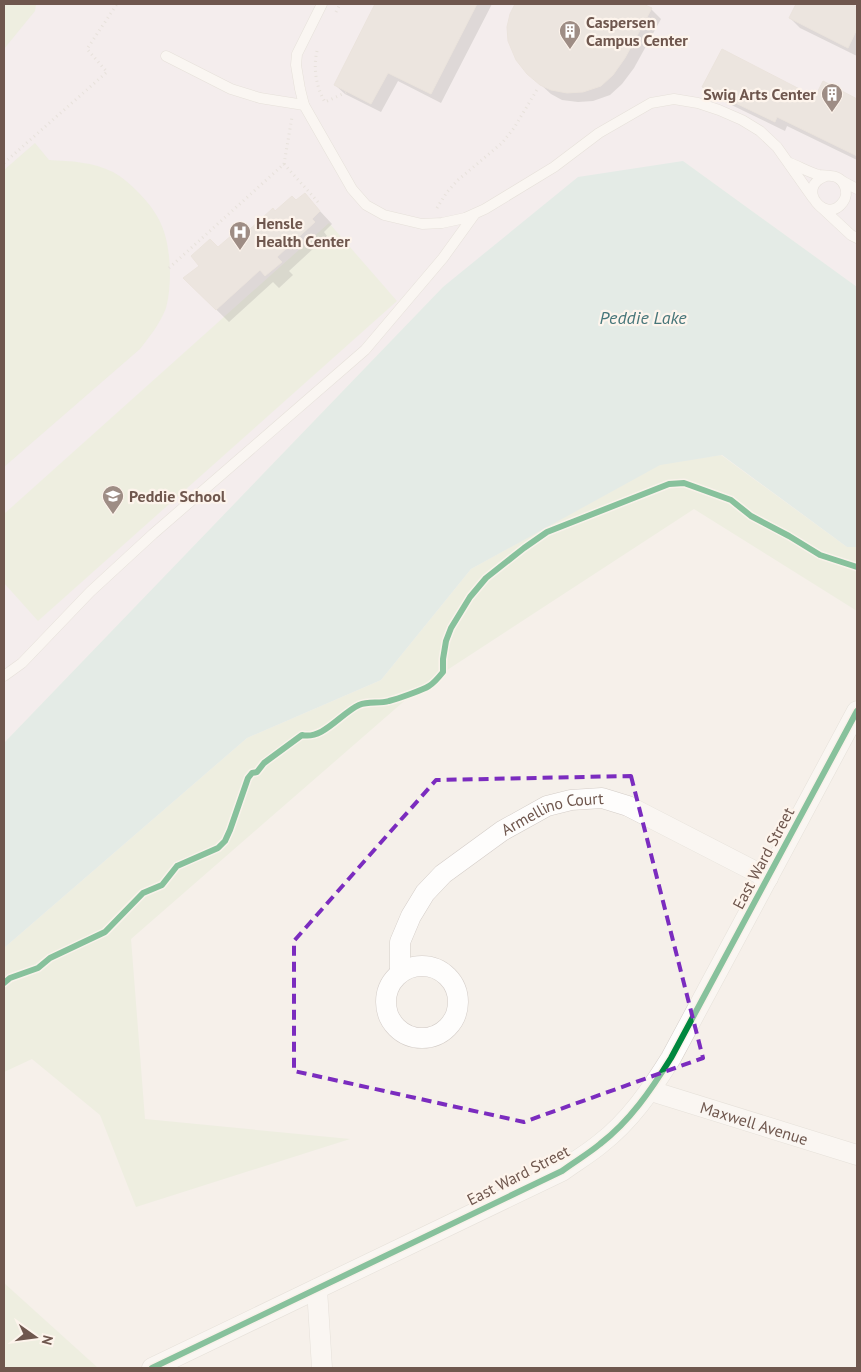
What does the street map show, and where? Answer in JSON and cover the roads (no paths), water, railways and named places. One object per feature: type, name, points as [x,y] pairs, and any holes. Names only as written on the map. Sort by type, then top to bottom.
[{"type":"street","name":"East Ward Street","points":[[152,1368],[562,1171],[600,1144],[628,1119],[651,1091],[671,1058],[857,711]]},
{"type":"street","name":"Armellino Court","points":[[400,971],[400,942],[411,916],[425,893],[443,874],[502,831],[547,806],[571,800],[602,798],[628,806],[768,878]]},
{"type":"street","name":"Maxwell Avenue","points":[[651,1091],[857,1156]]},
{"type":"street","points":[[317,1289],[322,1368]]},
{"type":"lane","points":[[322,4],[297,54],[296,65],[304,105],[352,189],[366,205],[384,216],[403,221],[428,224],[450,222],[475,214],[554,167],[599,134],[651,103],[674,99],[698,103],[719,110],[742,120],[760,131],[790,163],[820,207],[851,235],[857,238]]},
{"type":"lane","points":[[166,56],[231,89],[260,98],[304,105]]},
{"type":"lane","points":[[790,163],[817,174],[832,176],[857,189]]},
{"type":"lane","points":[[813,198],[814,185],[826,176]]},
{"type":"lane","points":[[820,207],[836,208],[844,201],[846,190],[842,181]]},
{"type":"lane","points":[[4,676],[22,663],[90,592],[146,541],[365,350],[443,258],[475,214]]},
{"type":"water","name":"Peddie Lake","points":[[683,161],[857,287],[857,547],[847,547],[722,455],[660,465],[471,569],[381,680],[247,738],[4,948],[4,743],[443,287],[578,177]]},
{"type":"place","name":"Caspersen Campus Center","points":[[570,50]]},
{"type":"place","name":"Swig Arts Center","points":[[832,113]]},
{"type":"place","name":"Hensle Health Center","points":[[240,251]]},
{"type":"place","name":"Peddie School","points":[[113,515]]}]
